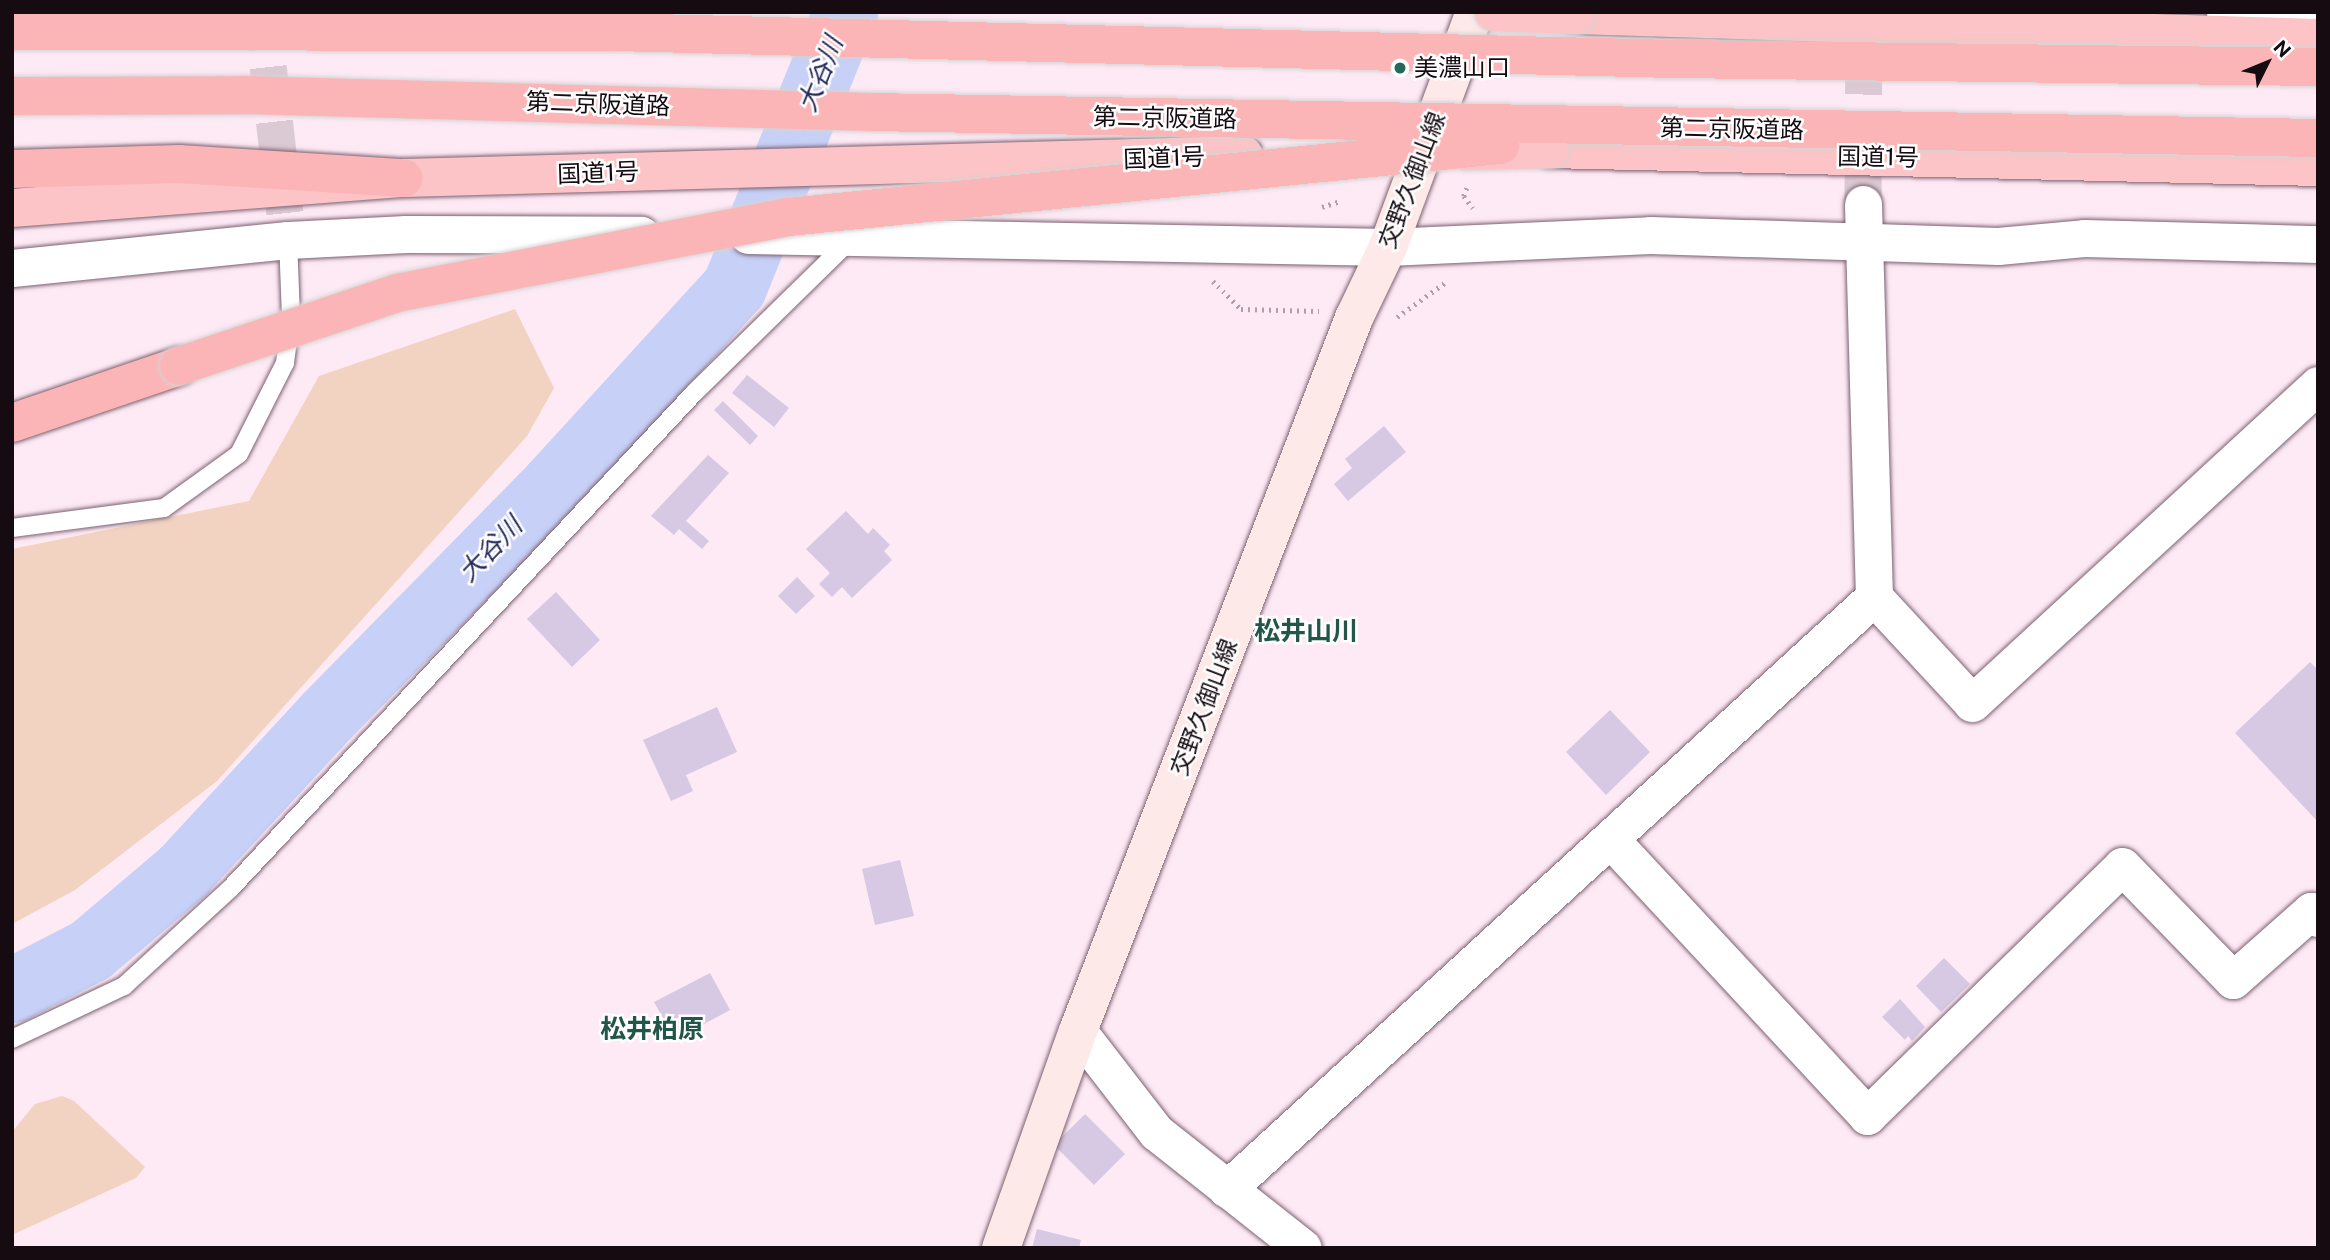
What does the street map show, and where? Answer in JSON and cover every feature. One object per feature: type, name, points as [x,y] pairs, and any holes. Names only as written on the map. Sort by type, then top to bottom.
[{"type":"highway","points":[[476,12],[614,32]]},
{"type":"highway","points":[[1494,12],[2318,38]]},
{"type":"highway","points":[[12,31],[614,32],[1674,59],[2318,67]]},
{"type":"highway","name":"第二京阪道路","points":[[12,96],[245,95],[1672,128],[2318,138]]},
{"type":"highway","points":[[12,423],[397,293],[789,217],[1672,128]]},
{"type":"highway","name":"国道1号","points":[[12,208],[404,178],[1550,149],[2318,167]]},
{"type":"highway","points":[[12,169],[179,164],[404,178]]},
{"type":"main road","name":"交野久御山線","points":[[1001,1248],[1078,1031],[1354,318],[1388,247],[1475,12]]},
{"type":"street","points":[[2225,12],[2318,15]]},
{"type":"street","points":[[1863,204],[1874,597],[1972,702],[2318,385]]},
{"type":"street","points":[[12,268],[288,240],[406,234],[855,235],[1388,247],[1650,235],[1998,246],[2084,238],[2318,244]]},
{"type":"street","points":[[1227,1189],[1874,597]]},
{"type":"street","points":[[1610,839],[1867,1116],[2122,866],[2233,980],[2311,911],[2318,918]]},
{"type":"street","points":[[1078,1031],[1156,1132],[1303,1248]]},
{"type":"lane","points":[[12,1039],[124,986],[230,889],[695,392],[855,235]]},
{"type":"lane","points":[[12,528],[164,508],[239,454],[285,363],[291,317],[288,240]]},
{"type":"shaded area","points":[[515,309],[554,388],[527,436],[217,781],[75,890],[12,924],[12,549],[249,501],[319,376]]},
{"type":"shaded area","points":[[62,1096],[74,1101],[145,1167],[136,1178],[12,1235],[12,1132],[35,1104]]},
{"type":"building","points":[[747,375],[789,408],[774,427],[732,393]]},
{"type":"building","points":[[723,401],[758,436],[750,445],[714,410]]},
{"type":"building","points":[[1384,426],[1406,452],[1348,501],[1334,484],[1352,468],[1345,459]]},
{"type":"building","points":[[708,455],[729,473],[686,521],[709,541],[702,549],[679,529],[674,535],[651,516]]},
{"type":"building","points":[[846,511],[868,534],[873,528],[890,545],[884,551],[892,560],[852,598],[842,587],[832,597],[819,584],[830,573],[806,549]]},
{"type":"building","points":[[797,577],[815,596],[796,614],[778,596]]},
{"type":"building","points":[[556,592],[600,640],[572,667],[527,619]]},
{"type":"building","points":[[2310,662],[2318,670],[2318,822],[2235,733]]},
{"type":"building","points":[[717,707],[737,752],[686,775],[693,791],[671,801],[643,740]]},
{"type":"building","points":[[1610,710],[1650,752],[1606,795],[1566,752]]},
{"type":"building","points":[[900,860],[914,916],[875,925],[862,869]]},
{"type":"building","points":[[1944,958],[1970,984],[1941,1012],[1916,986]]},
{"type":"building","points":[[710,973],[730,1010],[680,1037],[676,1030],[671,1032],[654,1002]]},
{"type":"building","points":[[1900,999],[1925,1027],[1912,1041],[1908,1036],[1905,1040],[1882,1017]]},
{"type":"building","points":[[1085,1114],[1125,1154],[1094,1185],[1054,1145]]},
{"type":"building","points":[[1037,1229],[1081,1240],[1079,1248],[1032,1248]]},
{"type":"waterway","name":"大谷川","points":[[12,990],[90,950],[183,871],[327,715],[552,486],[734,287],[845,12]]},
{"type":"tunnel","points":[[262,12],[288,240]]},
{"type":"tunnel","points":[[1863,204],[1864,30]]},
{"type":"place","name":"美濃山口","points":[[1400,68]]},
{"type":"district","name":"松井山川","points":[[1306,631]]},
{"type":"district","name":"松井柏原","points":[[652,1029]]}]
